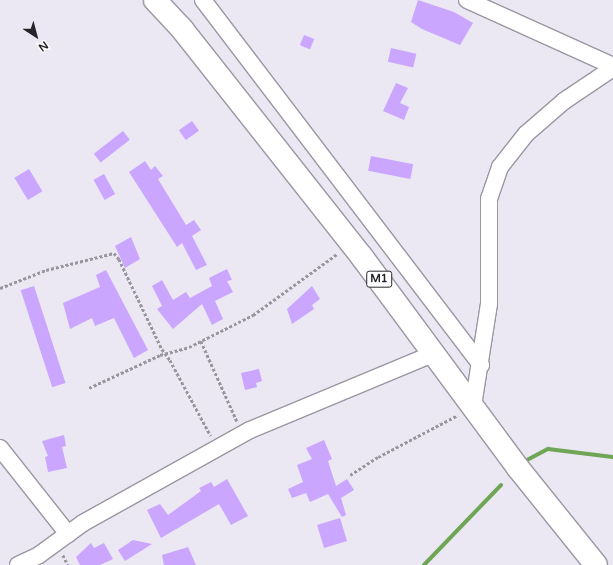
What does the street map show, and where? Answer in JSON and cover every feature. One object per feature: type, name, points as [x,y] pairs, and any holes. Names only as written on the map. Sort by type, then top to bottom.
[{"type":"highway","name":"M1","points":[[155,0],[244,107],[435,353],[518,468],[596,565]]},
{"type":"street","points":[[203,0],[481,365]]},
{"type":"street","points":[[466,0],[613,67]]},
{"type":"street","points":[[473,406],[481,365],[489,304],[489,200],[500,167],[526,134],[564,101],[613,67]]},
{"type":"street","points":[[18,565],[39,555],[68,534],[242,434],[435,353]]},
{"type":"street","points":[[0,448],[68,534]]},
{"type":"path","points":[[89,388],[160,355],[201,341],[253,315],[341,251]]},
{"type":"path","points":[[0,288],[46,270],[114,253],[216,449]]},
{"type":"path","points":[[201,341],[242,434]]},
{"type":"path","points":[[350,475],[378,457],[473,406]]},
{"type":"building","points":[[418,0],[454,12],[473,23],[460,45],[422,29],[411,22]]},
{"type":"building","points":[[304,35],[314,39],[310,49],[300,45]]},
{"type":"building","points":[[391,48],[416,54],[413,67],[388,62]]},
{"type":"building","points":[[396,83],[408,88],[400,103],[409,107],[404,120],[383,111]]},
{"type":"building","points":[[192,121],[199,131],[186,140],[179,130]]},
{"type":"building","points":[[123,131],[130,140],[101,162],[94,154]]},
{"type":"building","points":[[371,156],[413,164],[410,179],[368,171]]},
{"type":"building","points":[[145,161],[151,170],[155,166],[163,176],[158,179],[186,225],[194,220],[201,230],[192,236],[207,265],[196,270],[182,243],[177,247],[129,172]]},
{"type":"building","points":[[29,169],[42,191],[28,200],[14,178]]},
{"type":"building","points":[[104,174],[115,194],[105,200],[94,180]]},
{"type":"building","points":[[131,237],[140,259],[125,268],[115,246]]},
{"type":"building","points":[[227,269],[232,280],[227,281],[233,292],[215,301],[223,319],[212,325],[202,304],[173,329],[157,309],[162,306],[152,286],[162,280],[173,300],[186,292],[190,298],[212,286],[209,278]]},
{"type":"building","points":[[106,270],[148,350],[134,358],[114,318],[95,326],[92,318],[70,329],[63,303],[100,287],[96,275]]},
{"type":"building","points":[[34,286],[66,383],[52,387],[21,290]]},
{"type":"building","points":[[312,286],[320,299],[312,305],[314,309],[292,324],[287,309]]},
{"type":"building","points":[[259,369],[262,381],[256,383],[257,387],[245,390],[241,373]]},
{"type":"building","points":[[64,435],[66,446],[62,447],[67,468],[48,472],[45,457],[48,456],[42,441]]},
{"type":"building","points":[[324,440],[332,459],[328,461],[336,486],[347,479],[354,490],[341,498],[346,515],[342,517],[328,494],[310,502],[306,493],[292,498],[288,489],[303,482],[297,465],[312,459],[306,448]]},
{"type":"building","points":[[227,479],[248,516],[231,525],[219,504],[161,538],[147,510],[160,504],[168,515],[201,491],[199,488],[211,482],[214,487]]},
{"type":"building","points":[[340,518],[347,541],[324,548],[317,525]]},
{"type":"building","points":[[133,540],[152,544],[125,561],[118,550]]},
{"type":"building","points":[[91,543],[94,548],[104,543],[113,559],[100,565],[80,565],[76,557]]},
{"type":"building","points":[[188,547],[196,565],[164,565],[162,555]]},
{"type":"waterway","points":[[527,460],[548,449],[613,457]]},
{"type":"waterway","points":[[424,565],[501,485]]}]
